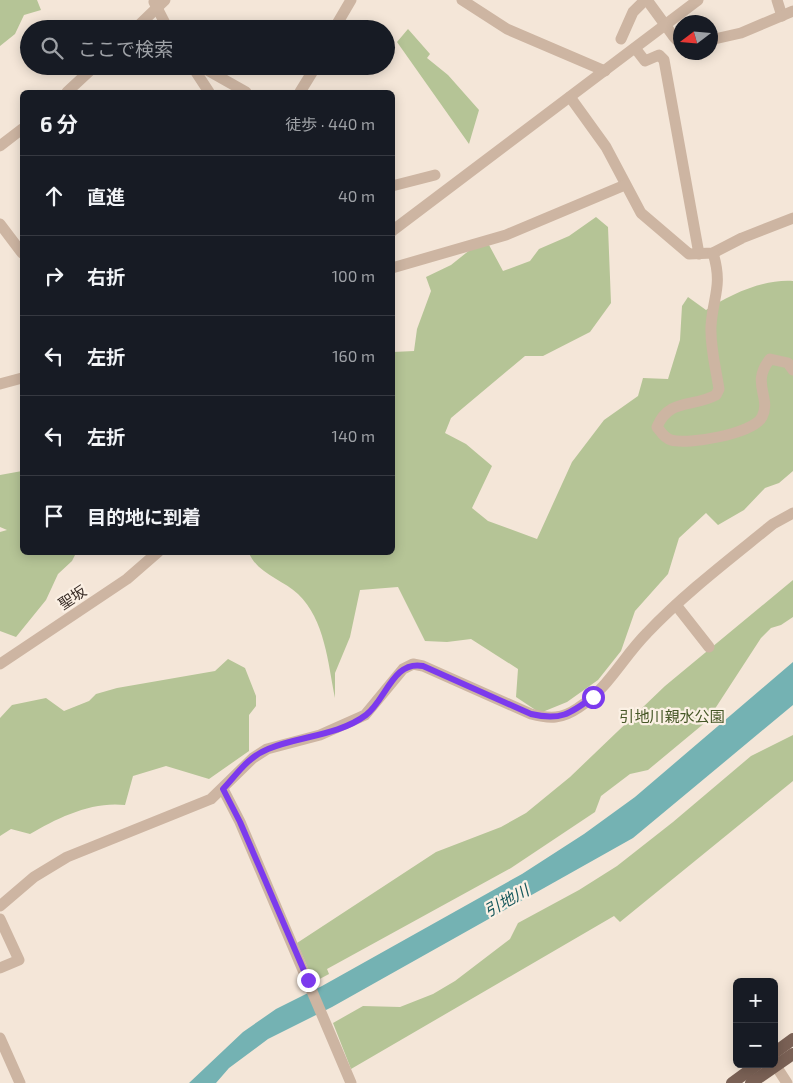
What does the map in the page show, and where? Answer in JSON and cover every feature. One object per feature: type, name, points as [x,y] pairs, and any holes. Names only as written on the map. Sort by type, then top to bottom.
[{"type":"main road","points":[[778,1050],[793,1039]]},
{"type":"main road","points":[[778,1065],[793,1054]]},
{"type":"main road","points":[[732,1083],[753,1068]]},
{"type":"main road","points":[[751,1083],[773,1068]]},
{"type":"street","points":[[339,20],[351,0]]},
{"type":"street","points":[[462,0],[507,29],[605,71]]},
{"type":"street","points":[[621,39],[633,12],[646,0],[673,34]]},
{"type":"street","points":[[395,229],[698,0]]},
{"type":"street","points":[[777,0],[782,16]]},
{"type":"street","points":[[143,20],[158,2],[165,20]]},
{"type":"street","points":[[718,38],[741,33],[793,11]]},
{"type":"street","points":[[635,48],[645,61],[659,55],[664,60],[699,254]]},
{"type":"street","points":[[69,90],[86,75]]},
{"type":"street","points":[[198,75],[208,90]]},
{"type":"street","points":[[216,75],[242,90]]},
{"type":"street","points":[[301,90],[310,75]]},
{"type":"street","points":[[570,97],[606,147],[641,213],[689,254],[713,253],[742,238],[793,218]]},
{"type":"street","points":[[0,146],[20,131]]},
{"type":"street","points":[[395,185],[435,175]]},
{"type":"street","points":[[395,267],[506,235],[625,185]]},
{"type":"street","points":[[0,224],[20,250]]},
{"type":"street","points":[[713,253],[719,271],[718,290],[711,326],[719,388],[716,395],[709,399],[669,409],[662,415],[657,427],[662,435],[671,440],[702,440],[751,428],[761,419],[764,410],[760,381],[762,368],[770,359],[788,363],[793,370]]},
{"type":"street","points":[[0,384],[20,379]]},
{"type":"street","points":[[0,906],[49,866],[81,850],[211,799],[253,758],[267,749],[320,735],[365,715],[403,669],[413,664],[423,666],[531,714],[548,718],[565,716],[593,697],[645,634],[676,605],[773,524],[793,513]]},
{"type":"street","name":"聖坂","points":[[0,664],[126,579],[154,555]]},
{"type":"street","points":[[676,605],[709,647]]},
{"type":"street","points":[[223,789],[240,822],[351,1083]]},
{"type":"street","points":[[0,919],[18,960],[0,968]]},
{"type":"street","points":[[0,1038],[20,1083]]},
{"type":"street","points":[[777,1068],[787,1083]]},
{"type":"green space","points":[[0,0],[37,0],[41,10],[24,15],[15,34],[0,46]]},
{"type":"green space","points":[[408,29],[430,54],[427,58],[448,75],[479,110],[469,144],[397,42]]},
{"type":"green space","points":[[596,217],[608,227],[611,303],[590,332],[543,356],[525,356],[451,418],[445,433],[466,444],[492,466],[472,508],[488,521],[537,539],[572,462],[604,420],[638,396],[643,378],[668,379],[680,340],[682,306],[688,297],[706,310],[726,298],[770,282],[793,281],[793,471],[779,483],[765,488],[744,510],[718,525],[706,513],[679,538],[668,574],[635,611],[621,651],[598,680],[567,702],[540,713],[516,697],[518,669],[471,639],[447,642],[425,641],[398,587],[360,590],[350,637],[335,673],[335,698],[320,629],[307,604],[292,589],[258,566],[250,555],[395,555],[395,352],[414,351],[417,329],[431,291],[426,277],[451,265],[471,249],[489,245],[503,271],[530,261],[539,249],[569,236]]},
{"type":"green space","points":[[20,471],[20,555],[75,555],[72,561],[58,574],[46,600],[16,637],[0,631],[0,532],[7,530],[0,527],[0,475]]},
{"type":"green space","name":"引地川親水公園","points":[[793,580],[793,617],[781,625],[771,628],[761,638],[707,721],[648,770],[630,774],[601,796],[595,812],[511,868],[327,969],[329,974],[314,982],[297,943],[436,852],[501,827],[526,813],[570,777],[665,686]]},
{"type":"green space","points":[[228,659],[245,668],[256,696],[256,706],[249,715],[249,751],[209,779],[166,766],[133,776],[125,805],[113,804],[88,808],[63,817],[30,834],[11,829],[0,836],[0,718],[12,705],[46,698],[64,711],[89,701],[96,694],[117,688],[215,671]]},
{"type":"green space","name":"引地川親水公園","points":[[793,735],[793,781],[620,922],[614,916],[351,1069],[333,1023],[363,1006],[400,1007],[433,994],[455,981],[510,939],[518,923],[579,890],[617,866],[673,822],[751,756]]},
{"type":"water","name":"引地川","points":[[793,662],[793,705],[633,838],[332,1007],[268,1039],[229,1068],[216,1083],[189,1083],[243,1032],[276,1009],[322,986],[522,874],[584,834],[635,797]]},
{"type":"route","points":[[308,980],[240,822],[223,789],[238,771],[267,749],[320,735],[365,715],[372,709],[403,669],[413,664],[423,666],[531,714],[548,718],[565,716],[593,697]]}]
